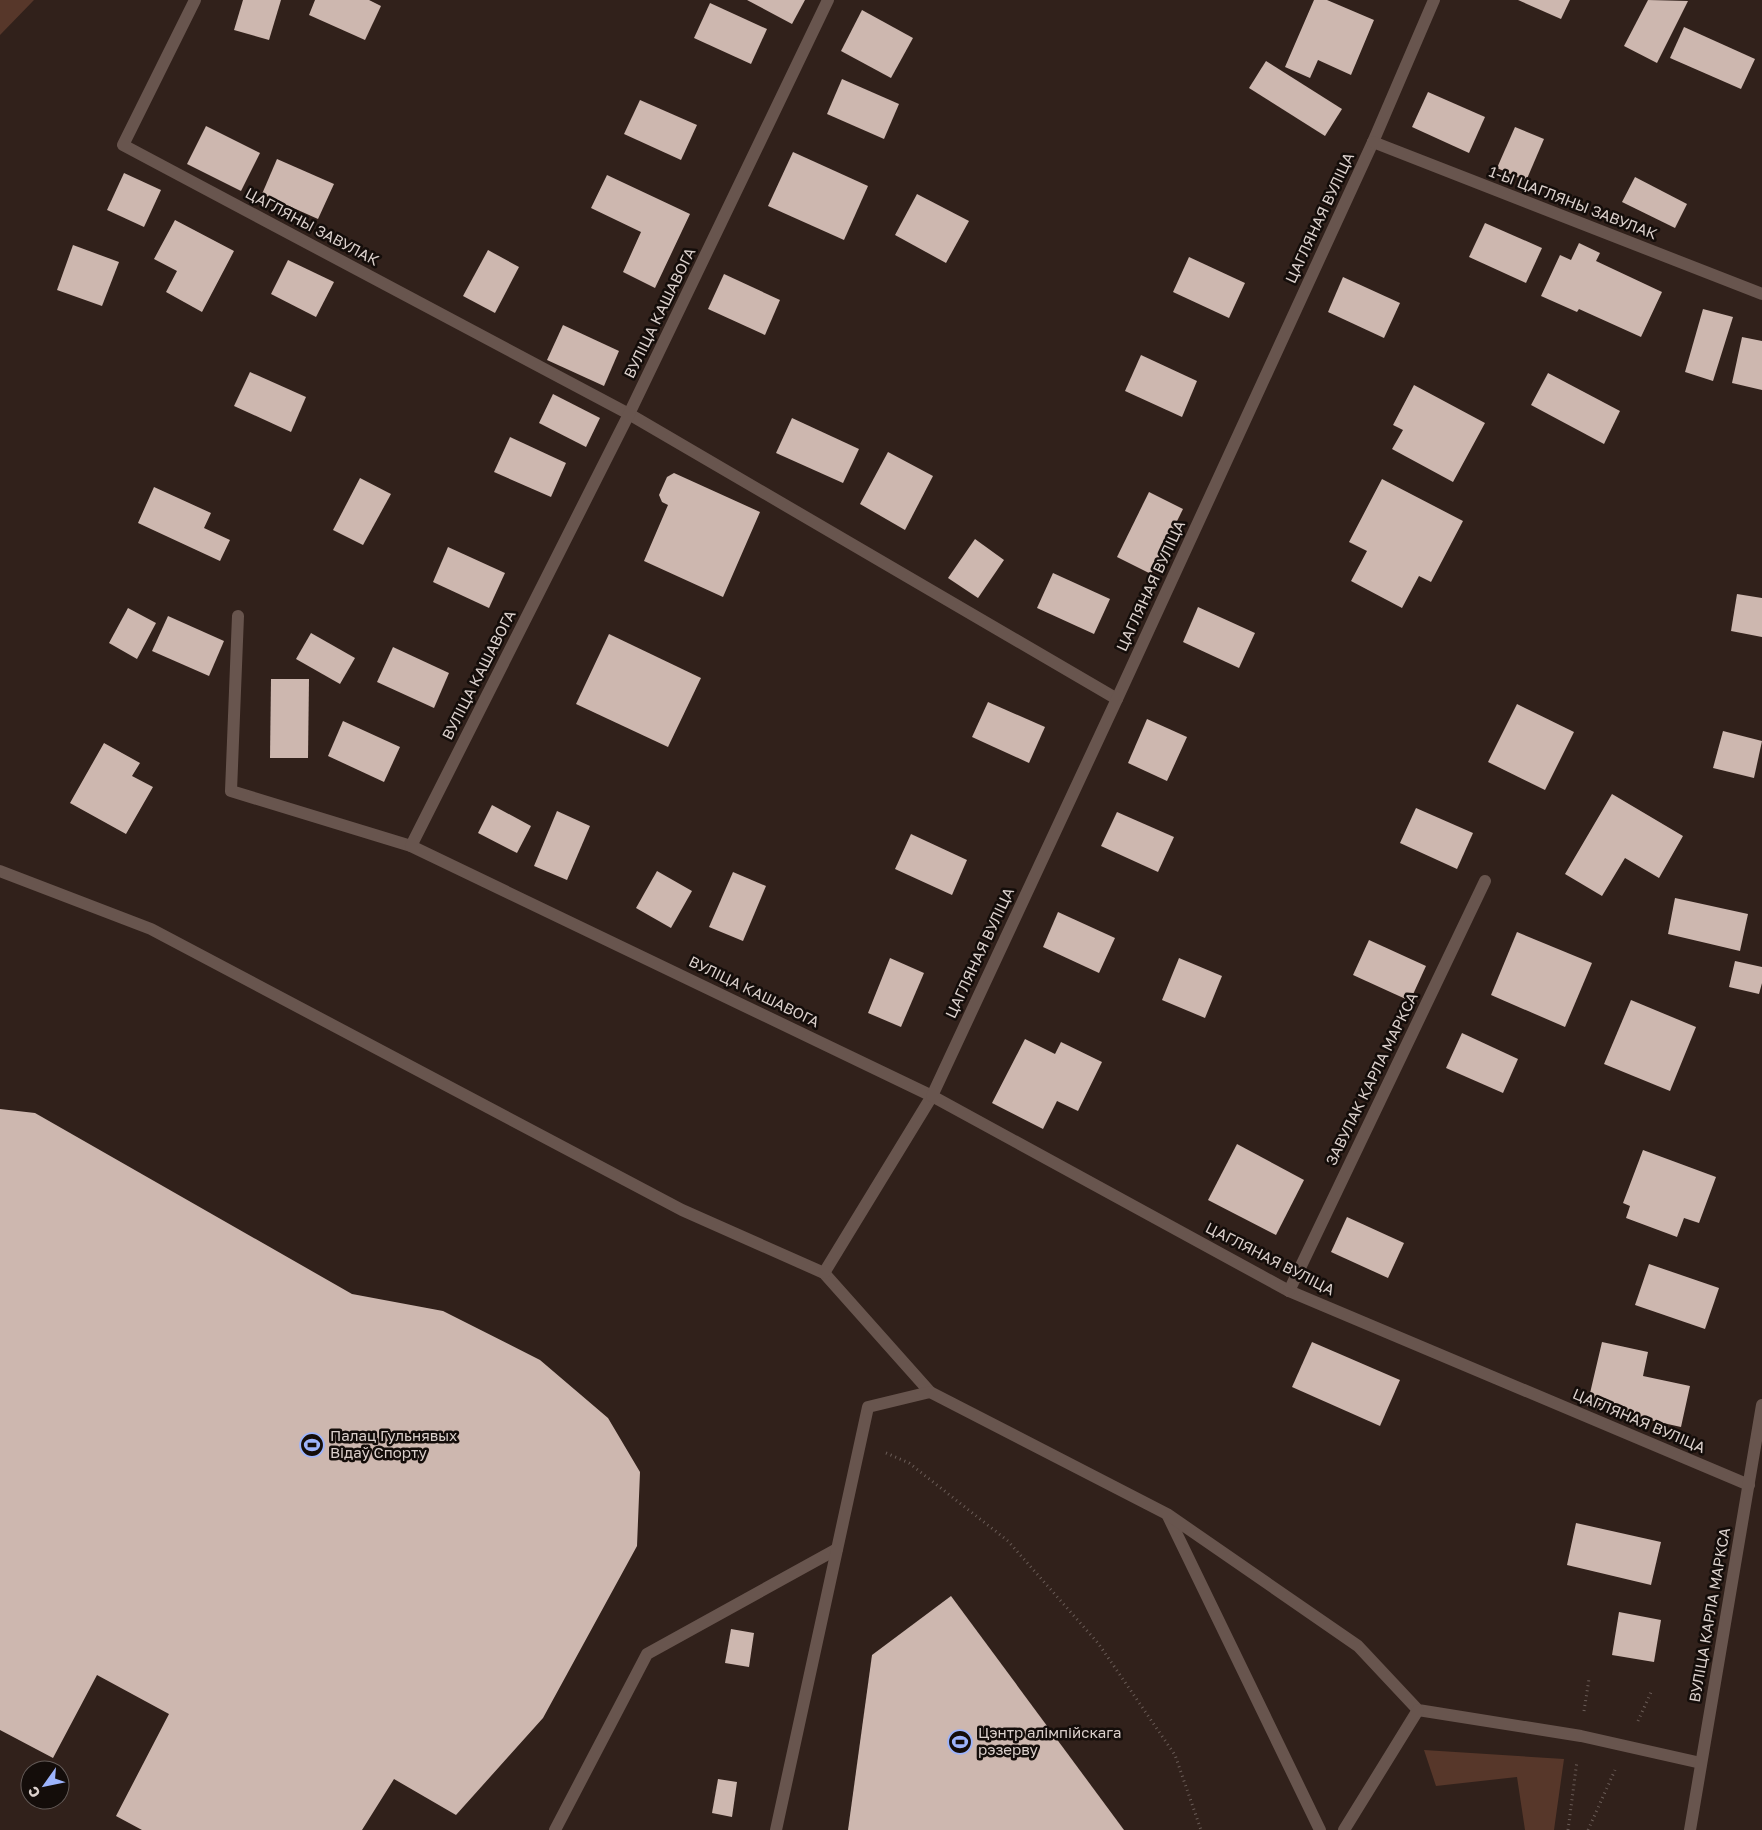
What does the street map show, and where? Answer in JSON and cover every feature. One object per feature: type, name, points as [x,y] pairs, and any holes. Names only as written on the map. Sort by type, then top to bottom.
[{"type":"street","name":"ЦАГЛЯНЫ ЗАВУЛАК","points":[[195,0],[123,145],[629,414]]},
{"type":"street","name":"ВУЛІЦА КАШАВОГА","points":[[828,0],[629,414],[411,846],[932,1096]]},
{"type":"street","name":"ЦАГЛЯНАЯ ВУЛІЦА","points":[[1434,0],[1373,142],[932,1096],[1289,1291],[1749,1485]]},
{"type":"street","name":"1-Ы ЦАГЛЯНЫ ЗАВУЛАК","points":[[1373,142],[1762,294]]},
{"type":"street","points":[[629,414],[1117,698]]},
{"type":"street","points":[[238,616],[231,791],[411,846]]},
{"type":"street","points":[[0,871],[151,929],[682,1210],[824,1274],[930,1392],[1167,1514],[1358,1646],[1418,1710],[1581,1736],[1701,1763]]},
{"type":"street","name":"ЗАВУЛАК КАРЛА МАРКСА","points":[[1289,1291],[1485,881]]},
{"type":"street","points":[[824,1274],[932,1096]]},
{"type":"street","points":[[776,1830],[868,1408],[930,1392]]},
{"type":"street","name":"ВУЛІЦА КАРЛА МАРКСА","points":[[1690,1830],[1762,1405]]},
{"type":"street","points":[[1167,1514],[1320,1830]]},
{"type":"street","points":[[555,1830],[647,1654],[837,1549]]},
{"type":"street","points":[[1344,1830],[1418,1710]]},
{"type":"path","points":[[860,1442],[909,1463],[1008,1541],[1098,1643],[1175,1755],[1201,1830]]},
{"type":"shaded area","points":[[0,0],[34,0],[0,35]]},
{"type":"shaded area","points":[[1424,1750],[1564,1759],[1554,1830],[1525,1830],[1517,1777],[1436,1786]]},
{"type":"building","points":[[243,0],[281,0],[269,40],[234,30]]},
{"type":"building","points":[[315,0],[369,0],[381,6],[365,40],[309,15]]},
{"type":"building","points":[[747,0],[805,0],[792,24]]},
{"type":"building","points":[[1314,0],[1327,0],[1374,20],[1351,75],[1318,60],[1310,78],[1285,67]]},
{"type":"building","points":[[1518,0],[1570,0],[1561,19]]},
{"type":"building","points":[[1648,0],[1688,1],[1657,63],[1624,46]]},
{"type":"building","points":[[710,3],[767,29],[751,64],[694,38]]},
{"type":"building","points":[[862,10],[913,38],[891,78],[841,51]]},
{"type":"building","points":[[1684,27],[1755,59],[1741,89],[1670,58]]},
{"type":"building","points":[[1266,61],[1342,109],[1325,136],[1249,88]]},
{"type":"building","points":[[842,79],[899,104],[884,139],[827,114]]},
{"type":"building","points":[[1428,92],[1485,117],[1469,153],[1412,127]]},
{"type":"building","points":[[640,100],[697,125],[681,160],[624,134]]},
{"type":"building","points":[[206,126],[260,153],[241,191],[187,164]]},
{"type":"building","points":[[1515,127],[1544,139],[1526,181],[1497,168]]},
{"type":"building","points":[[793,152],[868,186],[844,240],[768,206]]},
{"type":"building","points":[[277,159],[334,184],[318,219],[262,194]]},
{"type":"building","points":[[124,173],[161,190],[144,227],[107,210]]},
{"type":"building","points":[[607,175],[690,214],[655,288],[623,272],[641,232],[591,208]]},
{"type":"building","points":[[1635,177],[1687,204],[1675,228],[1622,202]]},
{"type":"building","points":[[917,194],[969,221],[946,263],[895,235]]},
{"type":"building","points":[[175,220],[234,251],[202,312],[166,292],[177,271],[154,259]]},
{"type":"building","points":[[1485,223],[1542,248],[1526,283],[1469,257]]},
{"type":"building","points":[[1579,243],[1600,253],[1596,261],[1662,292],[1641,337],[1579,309],[1577,312],[1541,296],[1560,255],[1571,260]]},
{"type":"building","points":[[73,245],[119,262],[102,306],[57,290]]},
{"type":"building","points":[[488,250],[519,267],[495,313],[463,296]]},
{"type":"building","points":[[1189,257],[1245,283],[1229,318],[1173,292]]},
{"type":"building","points":[[288,260],[334,282],[316,317],[271,294]]},
{"type":"building","points":[[724,274],[780,300],[765,335],[708,309]]},
{"type":"building","points":[[1343,277],[1400,303],[1384,338],[1328,312]]},
{"type":"building","points":[[1703,309],[1733,317],[1713,381],[1685,372]]},
{"type":"building","points":[[563,325],[619,351],[604,386],[547,360]]},
{"type":"building","points":[[1742,337],[1762,341],[1762,390],[1732,383]]},
{"type":"building","points":[[1141,355],[1197,381],[1182,417],[1125,391]]},
{"type":"building","points":[[250,372],[306,397],[291,432],[234,406]]},
{"type":"building","points":[[1548,373],[1620,411],[1604,444],[1531,405]]},
{"type":"building","points":[[1414,385],[1485,423],[1453,482],[1392,449],[1403,430],[1393,425]]},
{"type":"building","points":[[553,394],[600,418],[586,447],[539,423]]},
{"type":"building","points":[[792,418],[859,449],[843,483],[776,453]]},
{"type":"building","points":[[510,437],[566,463],[551,497],[494,472]]},
{"type":"building","points":[[888,452],[933,476],[905,530],[860,504]]},
{"type":"building","points":[[674,473],[760,512],[723,597],[644,561],[668,505],[662,502],[659,495],[667,477]]},
{"type":"building","points":[[360,478],[391,494],[363,545],[333,530]]},
{"type":"building","points":[[1382,479],[1463,521],[1431,582],[1419,576],[1402,608],[1351,581],[1367,551],[1349,542]]},
{"type":"building","points":[[154,487],[211,513],[204,528],[230,540],[220,561],[138,523]]},
{"type":"building","points":[[1149,492],[1183,509],[1151,574],[1117,557]]},
{"type":"building","points":[[975,539],[1004,560],[978,598],[948,578]]},
{"type":"building","points":[[448,547],[505,573],[489,608],[433,582]]},
{"type":"building","points":[[1053,573],[1110,599],[1094,634],[1037,608]]},
{"type":"building","points":[[1737,594],[1762,598],[1762,637],[1731,631]]},
{"type":"building","points":[[1198,607],[1255,633],[1239,668],[1183,642]]},
{"type":"building","points":[[128,608],[156,623],[137,659],[109,643]]},
{"type":"building","points":[[168,616],[224,641],[209,676],[152,651]]},
{"type":"building","points":[[311,633],[355,658],[340,684],[296,659]]},
{"type":"building","points":[[609,634],[701,678],[668,747],[576,704]]},
{"type":"building","points":[[393,647],[449,673],[434,708],[377,682]]},
{"type":"building","points":[[271,679],[309,679],[308,758],[270,758]]},
{"type":"building","points":[[988,702],[1045,727],[1029,763],[972,737]]},
{"type":"building","points":[[1517,704],[1574,732],[1545,790],[1488,762]]},
{"type":"building","points":[[1147,719],[1187,737],[1167,781],[1128,763]]},
{"type":"building","points":[[343,721],[400,747],[384,782],[328,756]]},
{"type":"building","points":[[1723,731],[1762,741],[1754,778],[1713,768]]},
{"type":"building","points":[[104,743],[140,763],[132,776],[153,787],[126,834],[70,803]]},
{"type":"building","points":[[1612,794],[1683,836],[1659,878],[1625,858],[1602,896],[1565,874]]},
{"type":"building","points":[[492,805],[531,826],[517,853],[478,833]]},
{"type":"building","points":[[1416,808],[1473,833],[1457,869],[1400,843]]},
{"type":"building","points":[[557,811],[590,826],[567,880],[534,866]]},
{"type":"building","points":[[1117,812],[1174,837],[1158,872],[1101,846]]},
{"type":"building","points":[[911,834],[967,860],[952,895],[895,869]]},
{"type":"building","points":[[657,871],[692,891],[671,928],[636,908]]},
{"type":"building","points":[[733,872],[766,886],[743,941],[709,927]]},
{"type":"building","points":[[1675,898],[1748,914],[1740,951],[1668,934]]},
{"type":"building","points":[[1058,912],[1115,938],[1099,973],[1043,947]]},
{"type":"building","points":[[1517,932],[1592,963],[1565,1027],[1491,995]]},
{"type":"building","points":[[1369,940],[1426,966],[1410,1001],[1353,975]]},
{"type":"building","points":[[890,958],[924,973],[901,1027],[868,1013]]},
{"type":"building","points":[[1179,958],[1222,976],[1205,1018],[1162,1000]]},
{"type":"building","points":[[1735,961],[1762,967],[1762,983],[1759,994],[1729,987]]},
{"type":"building","points":[[1631,1000],[1696,1027],[1670,1091],[1604,1064]]},
{"type":"building","points":[[1462,1033],[1518,1059],[1503,1093],[1446,1068]]},
{"type":"building","points":[[1025,1039],[1055,1054],[1061,1042],[1102,1062],[1078,1111],[1057,1101],[1043,1129],[992,1103]]},
{"type":"building","name":"Палац Гульнявых Відаў Спорту","points":[[0,1109],[35,1113],[352,1294],[443,1311],[540,1360],[608,1418],[640,1472],[637,1546],[543,1718],[456,1815],[394,1779],[362,1830],[142,1830],[116,1816],[169,1714],[97,1675],[53,1758],[0,1730]]},
{"type":"building","points":[[1237,1144],[1304,1180],[1276,1235],[1208,1200]]},
{"type":"building","points":[[1643,1150],[1716,1177],[1699,1223],[1684,1218],[1677,1237],[1626,1218],[1630,1206],[1623,1203]]},
{"type":"building","points":[[1347,1217],[1404,1243],[1388,1278],[1331,1252]]},
{"type":"building","points":[[1649,1264],[1719,1288],[1705,1329],[1635,1305]]},
{"type":"building","points":[[1312,1342],[1400,1380],[1380,1426],[1292,1387]]},
{"type":"building","points":[[1602,1342],[1648,1352],[1643,1376],[1690,1386],[1681,1427],[1587,1406]]},
{"type":"building","points":[[1576,1523],[1661,1542],[1651,1585],[1567,1565]]},
{"type":"building","name":"Цэнтр алімпійскага рэзерву","points":[[951,1596],[1124,1830],[848,1830],[872,1655]]},
{"type":"building","points":[[1619,1612],[1661,1620],[1654,1662],[1612,1655]]},
{"type":"building","points":[[731,1629],[754,1633],[749,1667],[725,1663]]},
{"type":"building","points":[[718,1779],[737,1782],[732,1817],[712,1813]]},
{"type":"place","name":"Палац Гульнявых Відаў Спорту","points":[[312,1445]]},
{"type":"place","name":"Цэнтр алімпійскага рэзерву","points":[[960,1742]]}]
